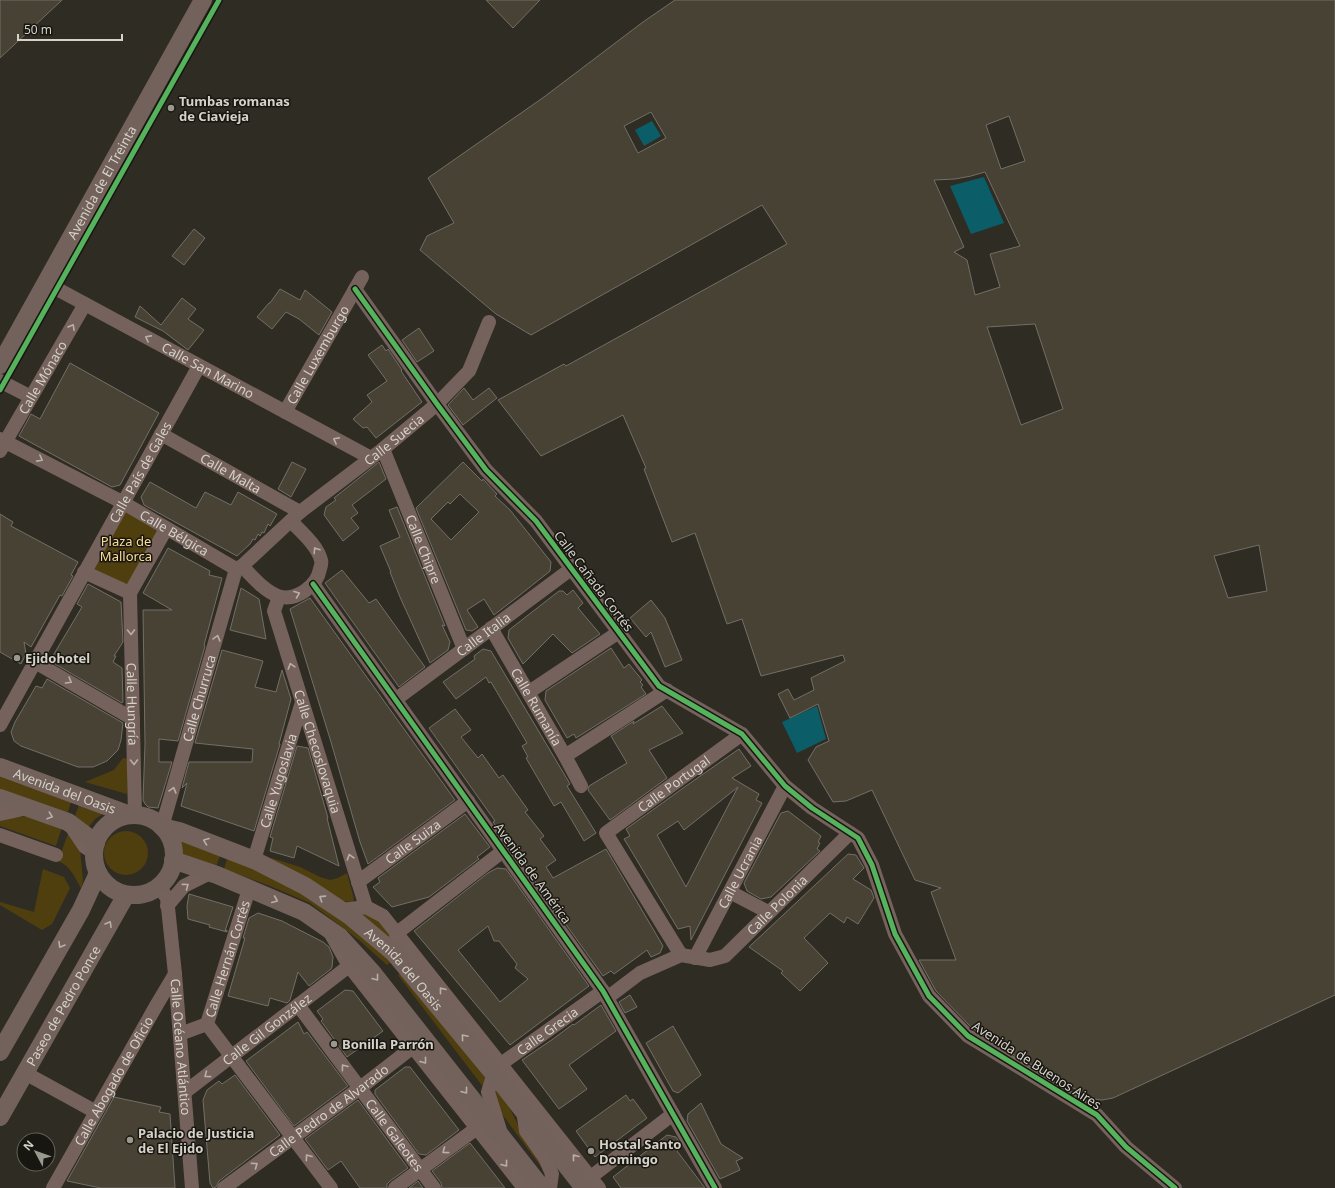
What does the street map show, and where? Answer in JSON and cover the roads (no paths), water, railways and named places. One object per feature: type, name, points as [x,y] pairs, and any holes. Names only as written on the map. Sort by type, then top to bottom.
[{"type":"main road","name":"Avenida de El Treinta","points":[[0,365],[200,2]]},
{"type":"main road","name":"Avenida del Oasis","points":[[0,767],[133,815]]},
{"type":"main road","points":[[0,798],[68,822],[95,848]]},
{"type":"main road","points":[[133,815],[142,816],[153,820],[162,827],[169,837],[173,848],[173,860],[171,870],[159,886],[149,892],[138,895],[126,894],[114,890],[105,883],[98,873],[94,861],[95,848],[100,833],[108,824],[119,818],[133,815]]},
{"type":"main road","name":"Avenida del Oasis","points":[[162,827],[179,831],[254,860],[305,886],[342,910],[394,953],[497,1069],[523,1110],[585,1183]]},
{"type":"main road","name":"Avenida del Oasis","points":[[173,860],[210,873],[304,912],[340,937],[372,972],[542,1188]]},
{"type":"main road","points":[[0,1052],[81,910],[98,873]]},
{"type":"main road","name":"Paseo de Pedro Ponce","points":[[0,1117],[126,894]]},
{"type":"street","name":"Calle San Marino","points":[[46,283],[371,458]]},
{"type":"street","name":"Calle Cañada Cortés","points":[[359,283],[437,404],[486,470],[536,521],[659,686],[742,734],[785,786],[812,808],[854,836]]},
{"type":"street","name":"Calle Luxemburgo","points":[[285,412],[359,283]]},
{"type":"street","name":"Calle Mónaco","points":[[2,444],[31,397],[84,304]]},
{"type":"street","name":"Calle Suecia","points":[[239,568],[296,516],[383,449],[437,404],[469,371],[490,322]]},
{"type":"street","name":"Calle País de Gales","points":[[0,725],[122,502],[199,366]]},
{"type":"street","points":[[0,381],[31,397]]},
{"type":"street","name":"Calle Malta","points":[[161,434],[296,516],[317,550],[322,562],[319,574],[313,584]]},
{"type":"street","name":"Calle Bélgica","points":[[2,444],[122,502],[166,529],[239,568],[269,592],[279,597]]},
{"type":"street","name":"Calle Chipre","points":[[383,449],[464,649]]},
{"type":"street","points":[[84,572],[130,593],[166,529]]},
{"type":"street","name":"Calle Churruca","points":[[162,827],[239,568]]},
{"type":"street","name":"Calle Italia","points":[[395,700],[571,568]]},
{"type":"street","points":[[279,597],[292,596],[303,592],[313,584]]},
{"type":"street","name":"Avenida de América","points":[[313,584],[605,994],[715,1188]]},
{"type":"street","name":"Calle Hungría","points":[[130,593],[133,719],[133,815]]},
{"type":"street","name":"Calle Checoslovaquia","points":[[279,597],[274,611],[366,908]]},
{"type":"street","name":"Calle Rumanía","points":[[491,628],[529,692],[581,786]]},
{"type":"street","points":[[529,692],[619,632]]},
{"type":"street","points":[[35,662],[133,719]]},
{"type":"street","points":[[565,756],[666,690]]},
{"type":"street","name":"Calle Yugoslavia","points":[[254,860],[302,702]]},
{"type":"street","name":"Calle Portugal","points":[[688,957],[606,833],[742,734]]},
{"type":"street","name":"Calle Ucrania","points":[[688,957],[730,892],[785,786]]},
{"type":"street","name":"Calle Suiza","points":[[358,882],[468,801]]},
{"type":"street","points":[[0,814],[28,808]]},
{"type":"street","points":[[0,834],[56,855]]},
{"type":"street","name":"Calle Polonia","points":[[688,957],[710,960],[725,956],[768,912],[854,836]]},
{"type":"street","name":"Avenida de Buenos Aires","points":[[854,836],[872,865],[894,934],[929,996],[968,1036],[1097,1115],[1126,1146],[1170,1187]]},
{"type":"street","points":[[394,953],[397,933],[503,851]]},
{"type":"street","points":[[167,906],[184,886],[210,873]]},
{"type":"street","name":"Calle Océano Atlántico","points":[[159,886],[167,898],[175,974],[192,1188]]},
{"type":"street","name":"Calle Hernán Cortés","points":[[180,1034],[207,1024],[249,889]]},
{"type":"street","points":[[730,892],[768,912]]},
{"type":"street","points":[[342,910],[366,908]]},
{"type":"street","name":"Avenida del Oasis","points":[[366,908],[383,916],[497,1069],[585,1183],[599,1188]]},
{"type":"street","name":"Avenida del Oasis","points":[[327,928],[350,966],[524,1188]]},
{"type":"street","name":"Calle Grecia","points":[[497,1069],[605,994],[640,973],[688,957]]},
{"type":"street","name":"Calle Gil González","points":[[185,1092],[350,966]]},
{"type":"street","name":"Calle Abogado de Oficio","points":[[53,1188],[175,974]]},
{"type":"street","name":"Calle Galeotes","points":[[298,1005],[434,1188]]},
{"type":"street","points":[[207,1024],[331,1188]]},
{"type":"street","name":"Calle Pedro de Alvarado","points":[[224,1188],[413,1047]]},
{"type":"street","points":[[497,1069],[488,1092],[502,1138]]},
{"type":"street","points":[[25,1073],[96,1112]]},
{"type":"street","points":[[523,1110],[526,1131],[545,1158],[552,1174],[550,1188]]},
{"type":"street","points":[[585,1183],[673,1114]]},
{"type":"street","points":[[395,1188],[477,1128]]},
{"type":"water","points":[[652,121],[661,136],[644,146],[635,130]]},
{"type":"water","points":[[984,177],[1004,223],[971,234],[950,186]]},
{"type":"water","points":[[817,706],[826,739],[797,753],[782,722]]},
{"type":"place","name":"Tumbas romanas de Ciavieja","points":[[171,108]]},
{"type":"place","name":"Ejidohotel","points":[[17,658]]},
{"type":"place","name":"Bonilla Parrón","points":[[334,1044]]},
{"type":"place","name":"Palacio de Justicia de El Ejido","points":[[130,1140]]},
{"type":"place","name":"Hostal Santo Domingo","points":[[591,1151]]},
{"type":"park label","name":"Plaza de Mallorca","points":[[126,548]]}]
